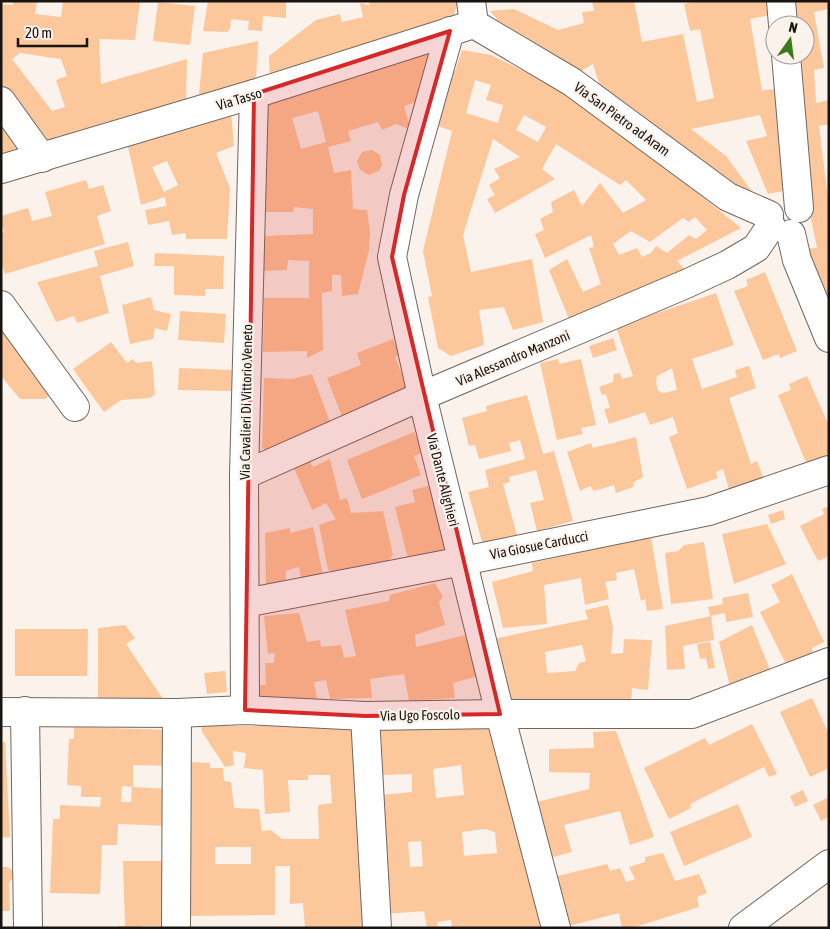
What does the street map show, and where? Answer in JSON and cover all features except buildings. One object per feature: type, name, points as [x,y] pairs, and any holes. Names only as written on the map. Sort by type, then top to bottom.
[{"type":"street","points":[[781,1],[782,15]]},
{"type":"street","name":"Via Tasso","points":[[1,169],[254,94],[465,19]]},
{"type":"street","name":"Via San Pietro ad Aram","points":[[465,19],[572,82],[728,197],[777,225]]},
{"type":"street","name":"Via Dante Alighieri","points":[[465,19],[404,195],[392,257],[422,396],[500,714],[556,928]]},
{"type":"street","name":"Via Alessandro Manzoni","points":[[244,475],[727,265],[756,248],[777,225],[795,232],[801,224],[802,218],[799,208],[787,65]]},
{"type":"street","name":"Via Cavalieri Di Vittorio Veneto","points":[[244,710],[244,475],[254,94]]},
{"type":"street","points":[[1,101],[42,158]]},
{"type":"street","points":[[777,225],[797,260],[829,338]]},
{"type":"street","points":[[1,305],[75,406]]},
{"type":"street","name":"Via Giosue Carducci","points":[[245,602],[463,561],[709,511],[829,470]]},
{"type":"street","name":"Via Ugo Foscolo","points":[[13,711],[177,713],[244,710],[365,716],[692,714],[829,662]]},
{"type":"street","points":[[13,711],[28,928]]},
{"type":"street","points":[[176,928],[177,713]]},
{"type":"street","points":[[365,716],[376,928]]},
{"type":"street","points":[[743,928],[829,864]]},
{"type":"highlighted area","points":[[450,31],[404,195],[392,257],[500,714],[365,716],[245,710],[254,94]]}]
